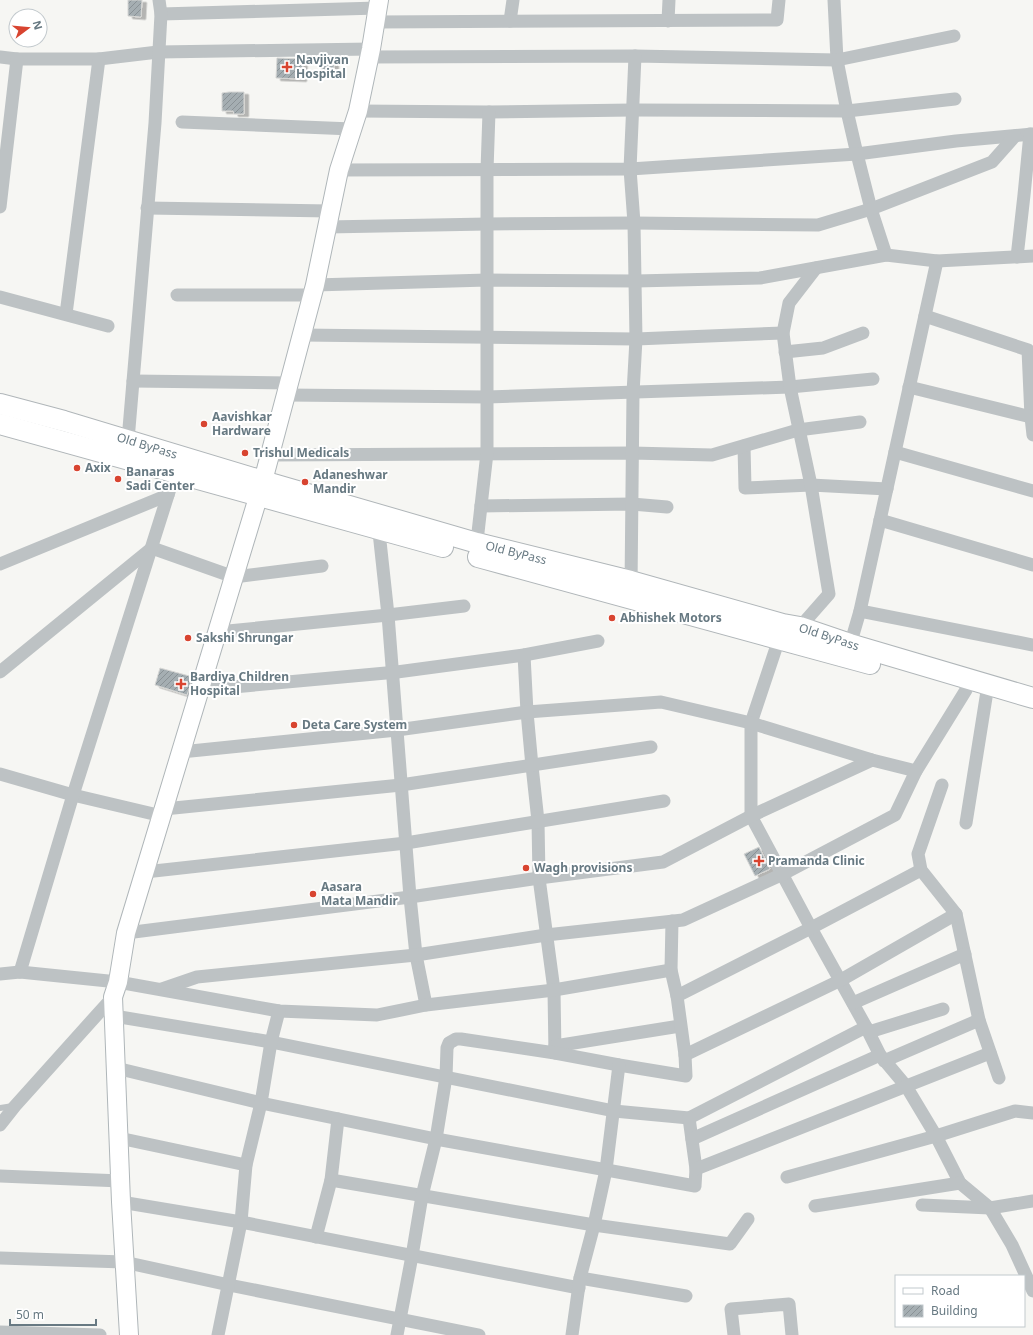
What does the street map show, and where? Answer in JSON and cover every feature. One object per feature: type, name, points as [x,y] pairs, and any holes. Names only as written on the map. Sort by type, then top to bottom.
[{"type":"main road","points":[[129,1335],[124,1262],[114,1016],[116,990],[126,933],[261,489],[314,290],[340,170],[358,111],[378,10]]},
{"type":"main road","name":"Old ByPass","points":[[0,404],[128,440],[261,489],[848,650],[978,688],[1033,710]]},
{"type":"main road","name":"Old ByPass","points":[[0,424],[175,473],[261,489]]},
{"type":"main road","name":"Old ByPass","points":[[978,688],[1033,698]]},
{"type":"street","points":[[128,440],[155,124],[161,14],[159,0]]},
{"type":"street","points":[[510,21],[513,0]]},
{"type":"street","points":[[668,20],[669,0]]},
{"type":"street","points":[[161,14],[282,6],[378,10],[510,21],[777,20],[779,0]]},
{"type":"street","points":[[834,0],[837,60],[847,111],[871,209],[886,255]]},
{"type":"street","points":[[0,57],[16,59],[99,59],[158,52],[635,56],[837,60],[954,36]]},
{"type":"street","points":[[630,590],[636,281],[630,169],[635,56]]},
{"type":"street","points":[[0,207],[16,59]]},
{"type":"street","points":[[66,314],[99,59]]},
{"type":"street","points":[[358,111],[847,111],[956,99]]},
{"type":"street","points":[[476,549],[487,453],[487,170],[489,112]]},
{"type":"street","points":[[182,122],[352,129]]},
{"type":"street","points":[[340,170],[630,169],[857,154],[956,141],[1031,134],[1017,257]]},
{"type":"street","points":[[147,208],[329,219],[487,224],[634,223],[818,225],[871,209],[992,162],[1015,136]]},
{"type":"street","points":[[177,295],[314,290],[487,280],[636,281],[760,278],[886,255],[937,261],[1033,256]]},
{"type":"street","points":[[848,650],[860,611],[937,261]]},
{"type":"street","points":[[816,268],[789,303],[783,332],[790,387],[811,485],[829,594],[788,633],[751,723],[751,816],[882,1058],[906,1086],[936,1136],[960,1182],[990,1208],[1012,1245],[1033,1291]]},
{"type":"street","points":[[0,297],[108,326]]},
{"type":"street","points":[[925,316],[1028,350],[1033,434]]},
{"type":"street","points":[[302,336],[636,338],[783,332]]},
{"type":"street","points":[[785,352],[823,348],[863,333]]},
{"type":"street","points":[[133,380],[288,389],[487,397],[790,387],[873,380]]},
{"type":"street","points":[[909,387],[1031,417]]},
{"type":"street","points":[[270,455],[632,453],[712,455],[798,430],[860,422]]},
{"type":"street","points":[[744,446],[745,488],[811,485],[887,489]]},
{"type":"street","points":[[895,452],[1033,491]]},
{"type":"street","points":[[20,972],[73,795],[175,473]]},
{"type":"street","points":[[0,564],[168,496]]},
{"type":"street","points":[[481,506],[632,504],[667,507]]},
{"type":"street","points":[[880,520],[1033,565]]},
{"type":"street","points":[[378,522],[388,615],[410,897],[416,954],[426,1005]]},
{"type":"street","points":[[152,548],[234,577],[322,566]]},
{"type":"street","points":[[0,672],[152,548]]},
{"type":"street","points":[[218,632],[464,606]]},
{"type":"street","points":[[860,611],[1033,645]]},
{"type":"street","points":[[200,690],[392,672],[524,655],[598,641]]},
{"type":"street","points":[[524,655],[527,712],[538,821],[539,878],[554,990],[555,1049]]},
{"type":"street","points":[[162,989],[197,977],[416,954],[546,935],[683,920],[782,874],[895,815],[916,771],[978,688]]},
{"type":"street","points":[[966,823],[978,688]]},
{"type":"street","points":[[181,752],[397,730],[527,712],[661,702],[751,723],[872,760],[916,771]]},
{"type":"street","points":[[0,774],[73,795],[163,813],[401,785],[651,747]]},
{"type":"street","points":[[126,933],[410,897],[663,862],[751,816],[872,760]]},
{"type":"street","points":[[942,785],[918,854],[921,870],[956,914],[979,1020],[999,1078]]},
{"type":"street","points":[[145,872],[406,843],[664,801]]},
{"type":"street","points":[[677,996],[921,870]]},
{"type":"street","points":[[685,1055],[841,980],[956,914]]},
{"type":"street","points":[[397,1335],[422,1196],[436,1139],[446,1077],[447,1048],[449,1043],[461,1039],[555,1049],[619,1065],[686,1076],[685,1055],[677,996],[671,970],[672,921]]},
{"type":"street","points":[[853,1002],[965,954]]},
{"type":"street","points":[[0,974],[20,972],[116,990],[162,989],[279,1011],[377,1016],[426,1005],[554,990],[671,970]]},
{"type":"street","points":[[0,1125],[14,1106],[116,990]]},
{"type":"street","points":[[114,1016],[271,1042],[614,1111],[689,1118],[867,1029],[943,1009]]},
{"type":"street","points":[[218,1335],[241,1222],[246,1164],[262,1103],[271,1042],[279,1011]]},
{"type":"street","points":[[692,1139],[882,1058],[979,1020]]},
{"type":"street","points":[[555,1049],[680,1026]]},
{"type":"street","points":[[696,1169],[990,1053]]},
{"type":"street","points":[[575,1334],[579,1283],[606,1170],[619,1065]]},
{"type":"street","points":[[116,1068],[262,1103],[338,1119],[436,1139],[694,1186],[696,1169],[689,1118]]},
{"type":"street","points":[[787,1177],[936,1136],[1014,1111],[1033,1114]]},
{"type":"street","points":[[316,1237],[332,1180],[338,1119]]},
{"type":"street","points":[[119,1138],[246,1164]]},
{"type":"street","points":[[0,1176],[121,1181]]},
{"type":"street","points":[[332,1180],[594,1225],[730,1244],[748,1219]]},
{"type":"street","points":[[815,1206],[960,1182]]},
{"type":"street","points":[[922,1206],[990,1208],[1033,1201]]},
{"type":"street","points":[[122,1202],[241,1222],[412,1256],[579,1283],[686,1296]]},
{"type":"street","points":[[0,1258],[124,1262],[229,1285],[479,1335]]},
{"type":"street","points":[[734,1335],[731,1309],[789,1304],[792,1335]]},
{"type":"street","points":[[0,1332],[100,1335]]},
{"type":"lane","points":[[0,1108],[14,1106]]},
{"type":"building","points":[[128,0],[142,0],[141,17],[128,16]]},
{"type":"building","points":[[277,58],[303,59],[302,79],[276,78]]},
{"type":"building","points":[[322,60],[334,61],[334,71],[321,70]]},
{"type":"building","points":[[244,92],[244,114],[234,114],[233,111],[222,111],[222,93]]},
{"type":"building","points":[[160,668],[193,677],[187,695],[155,685]]},
{"type":"building","points":[[759,847],[770,869],[755,876],[744,854]]},
{"type":"place","name":"Navjivan Hospital","points":[[287,67]]},
{"type":"place","name":"Aavishkar Hardware","points":[[204,424]]},
{"type":"place","name":"Trishul Medicals","points":[[245,453]]},
{"type":"place","name":"Axix","points":[[77,468]]},
{"type":"place","name":"Banaras Sadi Center","points":[[118,479]]},
{"type":"place","name":"Adaneshwar Mandir","points":[[305,482]]},
{"type":"place","name":"Abhishek Motors","points":[[612,618]]},
{"type":"place","name":"Sakshi Shrungar","points":[[188,638]]},
{"type":"place","name":"Bardiya Children Hospital","points":[[181,684]]},
{"type":"place","name":"Deta Care System","points":[[294,725]]},
{"type":"place","name":"Pramanda Clinic","points":[[759,861]]},
{"type":"place","name":"Wagh provisions","points":[[526,868]]},
{"type":"place","name":"Aasara Mata Mandir","points":[[313,894]]}]
